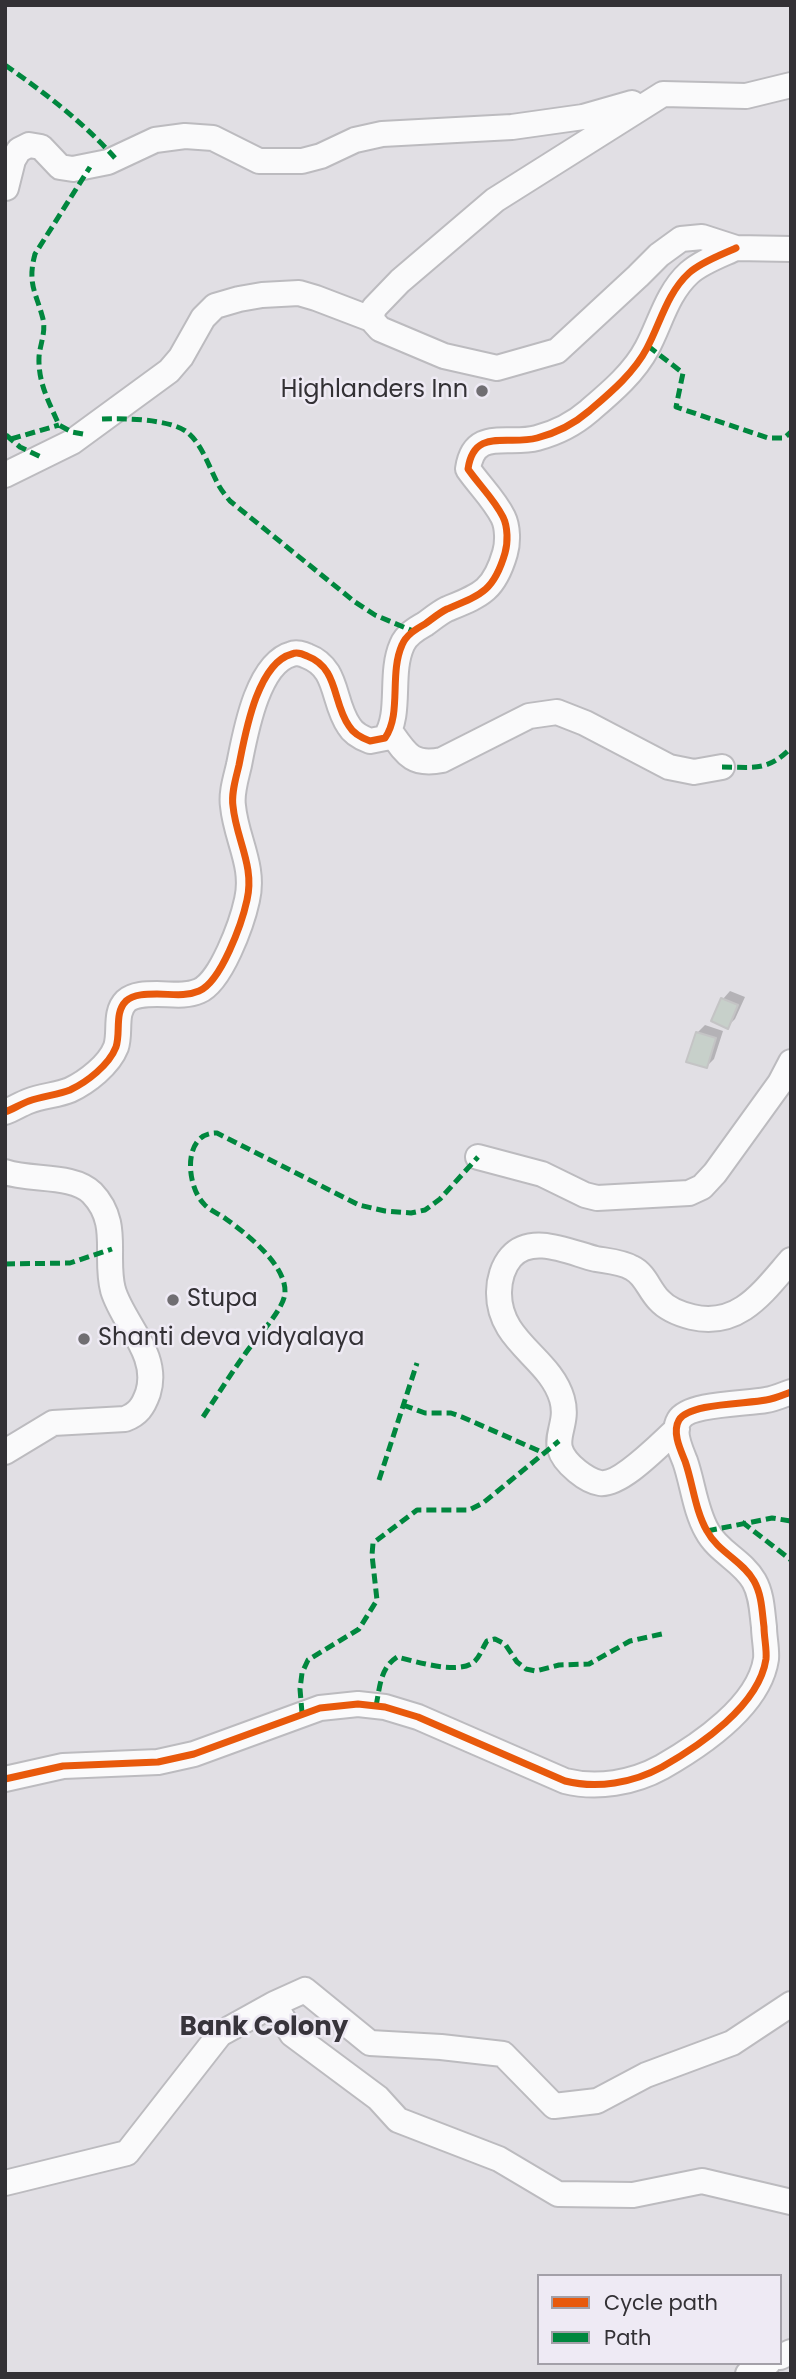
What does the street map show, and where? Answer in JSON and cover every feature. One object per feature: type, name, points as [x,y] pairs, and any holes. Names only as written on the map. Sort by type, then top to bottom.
[{"type":"street","points":[[6,188],[13,160],[19,150],[29,145],[41,148],[60,167],[73,169],[108,162],[155,140],[185,135],[213,138],[259,161],[302,161],[321,156],[355,140],[382,134],[460,131],[553,122],[583,117],[663,94],[746,96],[791,85]]},
{"type":"street","points":[[370,319],[374,308],[400,281],[495,200],[663,94]]},
{"type":"street","points":[[5,475],[72,442],[169,372],[181,357],[203,318],[215,306],[262,295],[299,293],[370,319],[380,329],[434,352],[497,368],[556,351],[659,255],[681,239],[702,237],[736,248],[791,249]]},
{"type":"street","points":[[5,1112],[30,1101],[71,1090],[100,1069],[112,1056],[117,1044],[118,1020],[126,1001],[135,996],[183,995],[196,992],[206,988],[215,979],[239,926],[247,900],[250,882],[247,861],[232,804],[247,725],[263,681],[274,666],[293,653],[304,654],[313,659],[331,675],[342,713],[350,728],[362,738],[376,742],[385,738],[393,722],[397,664],[402,644],[413,631],[445,610],[484,593],[501,565],[506,548],[504,519],[468,469],[477,447],[486,441],[535,439],[577,421],[636,365],[673,293],[689,273],[736,248]]},
{"type":"street","points":[[390,731],[405,752],[422,763],[430,763],[442,760],[529,716],[557,712],[585,723],[669,767],[694,772],[722,768]]},
{"type":"street","points":[[478,1157],[542,1174],[597,1198],[689,1193],[702,1187],[715,1173],[780,1083],[791,1062]]},
{"type":"street","points":[[5,1172],[21,1177],[75,1182],[93,1194],[110,1229],[110,1274],[114,1292],[136,1331],[151,1371],[150,1388],[144,1406],[135,1415],[125,1419],[53,1423],[5,1452]]},
{"type":"street","points":[[677,1429],[610,1483],[597,1483],[565,1461],[559,1441],[563,1424],[563,1400],[553,1380],[508,1328],[499,1303],[499,1284],[510,1258],[522,1248],[537,1246],[560,1248],[633,1268],[642,1276],[659,1301],[674,1311],[705,1319],[722,1319],[738,1312],[760,1296],[791,1261]]},
{"type":"street","points":[[5,1779],[63,1766],[158,1762],[204,1751],[320,1708],[358,1704],[385,1707],[418,1717],[565,1782],[616,1783],[649,1774],[673,1761],[723,1725],[746,1701],[760,1677],[766,1659],[761,1600],[756,1583],[707,1531],[698,1511],[679,1445],[677,1429],[680,1419],[687,1413],[710,1407],[768,1400],[791,1392]]},
{"type":"street","points":[[5,2183],[127,2153],[219,2034],[306,1990],[370,2043],[503,2054],[554,2106],[597,2101],[646,2075],[732,2042],[791,2004]]},
{"type":"street","points":[[274,2004],[292,2034],[378,2098],[398,2120],[499,2159],[558,2194],[633,2195],[702,2181],[791,2202]]},
{"type":"street","points":[[748,2374],[764,2365]]},
{"type":"building","points":[[721,998],[738,1005],[728,1029],[711,1021]]},
{"type":"building","points":[[696,1032],[716,1038],[707,1068],[686,1062]]},
{"type":"marked path","points":[[5,65],[63,108],[115,158]]},
{"type":"marked path","points":[[83,434],[59,425],[42,384],[39,357],[44,324],[33,288],[32,273],[35,254],[90,167]]},
{"type":"marked path","points":[[648,346],[683,373],[676,407],[768,438],[784,438],[791,432]]},
{"type":"marked path","points":[[102,419],[158,422],[187,432],[201,449],[219,486],[230,501],[355,602],[375,615],[413,631]]},
{"type":"marked path","points":[[11,439],[59,425]]},
{"type":"marked path","points":[[6,435],[20,447],[41,457]]},
{"type":"marked path","points":[[722,767],[767,765],[791,748]]},
{"type":"marked path","points":[[203,1417],[275,1315],[285,1292],[279,1271],[264,1251],[235,1225],[206,1206],[198,1196],[191,1173],[193,1150],[198,1141],[206,1135],[217,1133],[359,1205],[411,1213],[425,1210],[440,1199],[478,1157]]},
{"type":"marked path","points":[[5,1264],[70,1263],[112,1249]]},
{"type":"marked path","points":[[379,1480],[417,1363]]},
{"type":"marked path","points":[[403,1405],[425,1413],[451,1413],[544,1453]]},
{"type":"marked path","points":[[302,1713],[300,1689],[302,1673],[308,1660],[359,1629],[377,1600],[373,1543],[417,1510],[469,1510],[483,1503],[559,1441]]},
{"type":"marked path","points":[[707,1531],[772,1518],[791,1521]]},
{"type":"marked path","points":[[742,1522],[791,1560]]},
{"type":"marked path","points":[[376,1706],[384,1672],[397,1657],[437,1666],[459,1667],[475,1661],[487,1641],[495,1639],[505,1644],[517,1662],[526,1669],[536,1671],[559,1665],[589,1664],[630,1641],[666,1633]]},
{"type":"cycle path","points":[[5,1112],[34,1099],[70,1090],[97,1072],[116,1047],[120,1011],[126,1001],[145,994],[194,993],[207,985],[223,964],[240,923],[249,888],[247,864],[235,818],[233,791],[249,719],[261,685],[270,671],[280,660],[294,653],[317,661],[330,677],[351,729],[370,741],[385,738],[393,717],[396,668],[404,641],[441,612],[485,590],[496,576],[505,553],[506,525],[495,504],[468,469],[471,456],[485,443],[544,436],[583,416],[635,366],[681,281],[699,265],[736,248]]},
{"type":"cycle path","points":[[5,1779],[63,1766],[158,1762],[194,1754],[320,1708],[358,1704],[385,1707],[418,1717],[565,1781],[615,1783],[651,1773],[693,1748],[725,1723],[752,1693],[766,1659],[757,1586],[744,1568],[712,1538],[703,1523],[678,1441],[677,1425],[685,1414],[694,1410],[769,1399],[791,1392]]},
{"type":"place","name":"Highlanders Inn","points":[[482,391]]},
{"type":"place","name":"Stupa","points":[[173,1300]]},
{"type":"place","name":"Shanti deva vidyalaya","points":[[84,1339]]},
{"type":"district","name":"Bank Colony","points":[[264,2028]]}]
